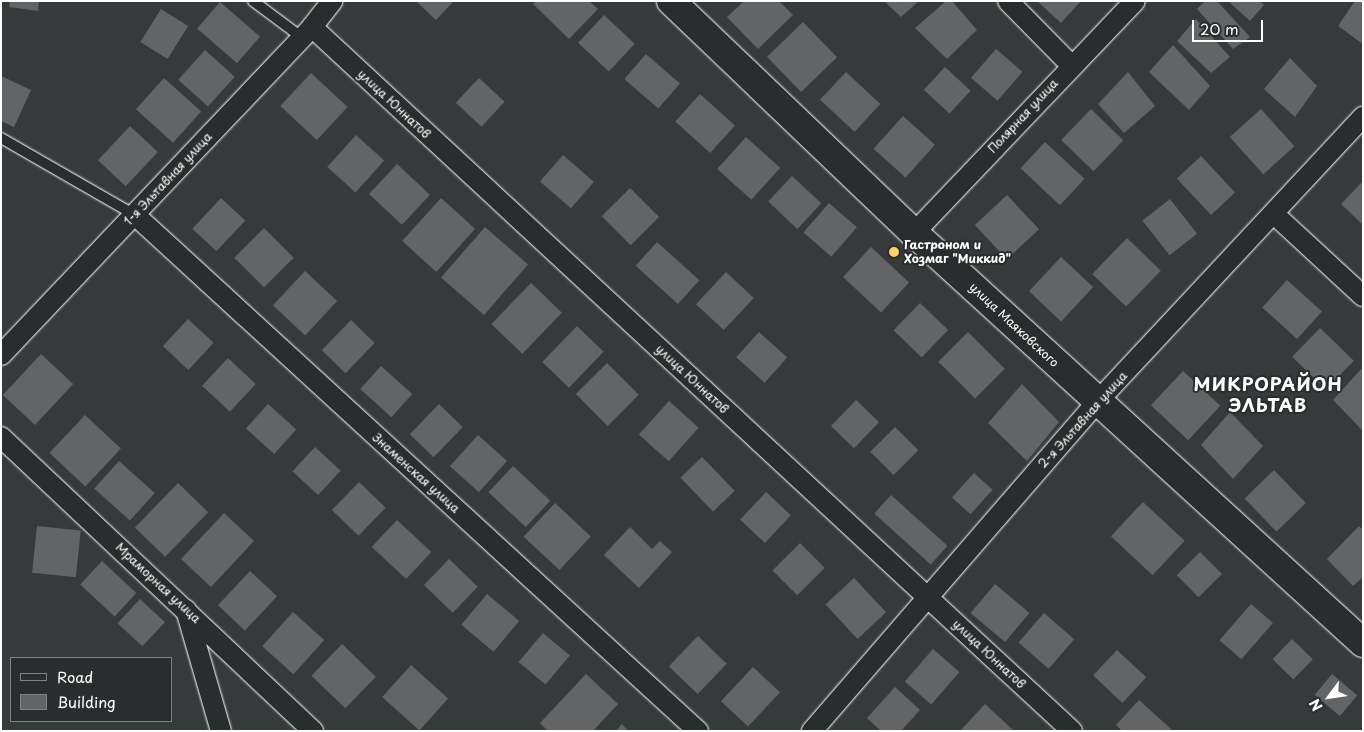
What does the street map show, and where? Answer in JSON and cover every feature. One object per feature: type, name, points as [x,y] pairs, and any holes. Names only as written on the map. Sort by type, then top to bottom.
[{"type":"street","name":"1-я Эльтавная улица","points":[[1,355],[135,215],[306,32],[332,1]]},
{"type":"street","name":"улица Маяковского","points":[[671,1],[914,233],[1363,643]]},
{"type":"street","points":[[1008,1],[1071,65]]},
{"type":"street","name":"Полярная улица","points":[[914,233],[1071,65],[1135,1]]},
{"type":"street","name":"улица Юннатов","points":[[306,32],[929,598],[1072,731]]},
{"type":"street","name":"2-я Эльтавная улица","points":[[812,731],[1097,402],[1363,117]]},
{"type":"street","points":[[1274,214],[1363,296]]},
{"type":"street","name":"Знаменская улица","points":[[135,215],[698,731]]},
{"type":"street","name":"Мраморная улица","points":[[1,437],[314,731]]},
{"type":"street","points":[[185,609],[221,731]]},
{"type":"lane","points":[[254,1],[306,32]]},
{"type":"lane","points":[[1,138],[135,215]]},
{"type":"building","points":[[10,1],[39,1],[38,11],[9,7]]},
{"type":"building","points":[[416,1],[454,1],[436,20]]},
{"type":"building","points":[[536,1],[589,1],[598,9],[569,39],[533,4]]},
{"type":"building","points":[[744,1],[779,1],[793,15],[758,49],[727,17]]},
{"type":"building","points":[[884,1],[919,1],[901,17]]},
{"type":"building","points":[[946,1],[952,1],[977,30],[947,59],[915,28]]},
{"type":"building","points":[[1037,1],[1081,1],[1061,23]]},
{"type":"building","points":[[1205,1],[1217,1],[1250,37],[1233,49],[1197,9]]},
{"type":"building","points":[[1228,1],[1260,1],[1264,5],[1250,21]]},
{"type":"building","points":[[1355,1],[1363,1],[1363,44],[1338,26]]},
{"type":"building","points":[[220,2],[260,37],[237,63],[197,28]]},
{"type":"building","points":[[161,9],[188,26],[167,59],[140,42]]},
{"type":"building","points":[[604,15],[635,44],[609,71],[578,43]]},
{"type":"building","points":[[1196,19],[1230,57],[1211,73],[1177,41]]},
{"type":"building","points":[[803,22],[837,57],[801,92],[767,57]]},
{"type":"building","points":[[1173,45],[1210,86],[1189,110],[1149,72]]},
{"type":"building","points":[[996,49],[1022,72],[997,101],[971,78]]},
{"type":"building","points":[[205,50],[235,77],[208,106],[178,80]]},
{"type":"building","points":[[646,54],[680,84],[658,108],[624,79]]},
{"type":"building","points":[[1290,58],[1317,86],[1295,117],[1264,89]]},
{"type":"building","points":[[945,67],[971,91],[949,114],[924,90]]},
{"type":"building","points":[[846,72],[880,104],[854,132],[820,100]]},
{"type":"building","points":[[1128,72],[1155,106],[1124,133],[1098,104]]},
{"type":"building","points":[[311,73],[348,107],[317,140],[280,106]]},
{"type":"building","points":[[1,76],[31,90],[14,127],[1,121]]},
{"type":"building","points":[[164,78],[201,111],[173,143],[136,109]]},
{"type":"building","points":[[479,78],[505,102],[481,127],[456,103]]},
{"type":"building","points":[[700,94],[735,125],[710,153],[675,121]]},
{"type":"building","points":[[1091,109],[1123,140],[1093,171],[1061,140]]},
{"type":"building","points":[[1261,109],[1294,146],[1263,174],[1230,137]]},
{"type":"building","points":[[903,116],[935,145],[906,177],[874,149]]},
{"type":"building","points":[[130,126],[158,152],[126,186],[98,160]]},
{"type":"building","points":[[356,135],[384,160],[355,192],[327,167]]},
{"type":"building","points":[[746,137],[780,168],[751,200],[717,169]]},
{"type":"building","points":[[1045,142],[1084,179],[1060,205],[1020,168]]},
{"type":"building","points":[[563,155],[594,182],[571,208],[540,181]]},
{"type":"building","points":[[1201,156],[1235,193],[1211,215],[1177,179]]},
{"type":"building","points":[[397,164],[430,195],[402,225],[369,194]]},
{"type":"building","points":[[792,176],[821,203],[797,229],[768,202]]},
{"type":"building","points":[[1363,181],[1363,225],[1341,204]]},
{"type":"building","points":[[630,188],[659,217],[631,245],[602,216]]},
{"type":"building","points":[[1007,195],[1039,229],[1007,259],[975,225]]},
{"type":"building","points":[[221,198],[245,221],[216,251],[192,229]]},
{"type":"building","points":[[441,198],[475,229],[436,272],[402,241]]},
{"type":"building","points":[[1170,199],[1197,234],[1170,255],[1142,221]]},
{"type":"building","points":[[829,203],[857,227],[831,257],[803,232]]},
{"type":"building","points":[[485,227],[528,264],[484,315],[441,278]]},
{"type":"building","points":[[264,228],[294,258],[264,287],[234,258]]},
{"type":"building","points":[[1127,238],[1161,271],[1126,307],[1092,274]]},
{"type":"building","points":[[657,242],[699,280],[678,304],[636,266]]},
{"type":"building","points":[[871,247],[909,282],[881,312],[843,277]]},
{"type":"building","points":[[1061,257],[1093,287],[1061,321],[1029,291]]},
{"type":"building","points":[[305,271],[337,301],[305,335],[273,305]]},
{"type":"building","points":[[726,272],[754,298],[724,330],[696,304]]},
{"type":"building","points":[[1287,280],[1322,311],[1297,339],[1262,307]]},
{"type":"building","points":[[531,283],[562,313],[522,354],[491,324]]},
{"type":"building","points":[[920,303],[948,330],[922,357],[894,330]]},
{"type":"building","points":[[188,319],[214,343],[188,370],[163,346]]},
{"type":"building","points":[[351,320],[375,343],[346,373],[322,350]]},
{"type":"building","points":[[577,326],[604,352],[569,388],[542,362]]},
{"type":"building","points":[[1320,328],[1354,361],[1326,389],[1292,357]]},
{"type":"building","points":[[759,332],[787,357],[764,383],[736,357]]},
{"type":"building","points":[[968,332],[1005,369],[975,398],[938,362]]},
{"type":"building","points":[[41,354],[73,384],[35,425],[3,395]]},
{"type":"building","points":[[228,358],[256,384],[230,412],[202,386]]},
{"type":"building","points":[[607,363],[639,395],[608,426],[576,394]]},
{"type":"building","points":[[381,366],[412,394],[391,417],[360,389]]},
{"type":"building","points":[[1363,367],[1363,431],[1333,400]]},
{"type":"building","points":[[1183,371],[1220,406],[1188,440],[1151,405]]},
{"type":"building","points":[[1022,384],[1059,422],[1027,461],[988,423]]},
{"type":"building","points":[[856,400],[879,422],[854,448],[831,426]]},
{"type":"building","points":[[669,401],[699,428],[669,461],[639,434]]},
{"type":"building","points":[[268,404],[296,429],[274,454],[246,429]]},
{"type":"building","points":[[439,404],[463,427],[434,457],[410,434]]},
{"type":"building","points":[[1230,412],[1263,446],[1233,479],[1201,445]]},
{"type":"building","points":[[85,415],[121,448],[85,486],[50,453]]},
{"type":"building","points":[[895,427],[918,450],[894,475],[870,452]]},
{"type":"building","points":[[478,435],[507,461],[479,492],[450,466]]},
{"type":"building","points":[[315,447],[341,471],[318,495],[292,471]]},
{"type":"building","points":[[702,457],[735,491],[713,512],[680,478]]},
{"type":"building","points":[[119,461],[155,493],[130,521],[94,488]]},
{"type":"building","points":[[513,466],[550,501],[526,527],[488,492]]},
{"type":"building","points":[[1274,470],[1306,503],[1276,532],[1245,498]]},
{"type":"building","points":[[974,473],[993,490],[970,514],[952,498]]},
{"type":"building","points":[[359,482],[386,508],[359,536],[332,510]]},
{"type":"building","points":[[178,483],[208,512],[165,557],[135,528]]},
{"type":"building","points":[[766,492],[791,515],[765,543],[740,520]]},
{"type":"building","points":[[891,495],[947,546],[931,564],[874,514]]},
{"type":"building","points":[[1143,502],[1185,541],[1153,575],[1111,536]]},
{"type":"building","points":[[555,503],[591,536],[559,570],[524,537]]},
{"type":"building","points":[[224,513],[254,541],[211,587],[181,559]]},
{"type":"building","points":[[397,520],[431,552],[406,579],[372,547]]},
{"type":"building","points":[[37,526],[81,531],[76,577],[32,573]]},
{"type":"building","points":[[1359,526],[1363,530],[1363,577],[1353,586],[1327,559]]},
{"type":"building","points":[[630,527],[652,549],[660,541],[672,552],[639,588],[604,555]]},
{"type":"building","points":[[800,543],[825,568],[797,595],[772,571]]},
{"type":"building","points":[[1200,552],[1222,574],[1199,597],[1177,575]]},
{"type":"building","points":[[449,559],[478,587],[453,613],[424,585]]},
{"type":"building","points":[[102,561],[136,593],[115,616],[80,584]]},
{"type":"building","points":[[250,571],[277,596],[245,631],[218,605]]},
{"type":"building","points":[[854,578],[886,612],[858,639],[825,605]]},
{"type":"building","points":[[995,584],[1029,613],[1005,642],[971,613]]},
{"type":"building","points":[[487,594],[519,621],[493,652],[461,625]]},
{"type":"building","points":[[140,599],[165,622],[142,646],[117,623]]},
{"type":"building","points":[[1251,604],[1273,623],[1241,659],[1220,640]]},
{"type":"building","points":[[293,612],[324,640],[293,674],[262,646]]},
{"type":"building","points":[[1044,613],[1074,639],[1049,669],[1018,642]]},
{"type":"building","points":[[543,633],[570,655],[545,685],[519,662]]},
{"type":"building","points":[[698,636],[727,664],[698,694],[669,666]]},
{"type":"building","points":[[1292,639],[1313,659],[1293,679],[1273,659]]},
{"type":"building","points":[[342,644],[376,677],[345,708],[311,676]]},
{"type":"building","points":[[933,649],[959,672],[931,704],[905,681]]},
{"type":"building","points":[[1117,650],[1146,677],[1122,703],[1093,676]]},
{"type":"building","points":[[411,665],[448,698],[419,730],[382,697]]},
{"type":"building","points":[[753,667],[780,692],[748,727],[721,701]]},
{"type":"building","points":[[586,674],[618,704],[593,731],[548,731],[540,723]]},
{"type":"building","points":[[1332,674],[1357,695],[1340,716],[1315,695]]},
{"type":"building","points":[[895,687],[920,710],[901,731],[881,731],[867,718]]},
{"type":"building","points":[[1139,700],[1171,729],[1170,731],[1122,731],[1116,725]]},
{"type":"building","points":[[985,704],[1014,731],[960,731]]},
{"type":"building","points":[[622,724],[628,731],[616,731]]},
{"type":"place","name":"Гастроном и Хозмаг \"Миккид\"","points":[[894,252]]},
{"type":"district","name":"МИКРОРАЙОН ЭЛЬТАВ","points":[[1268,395]]}]
